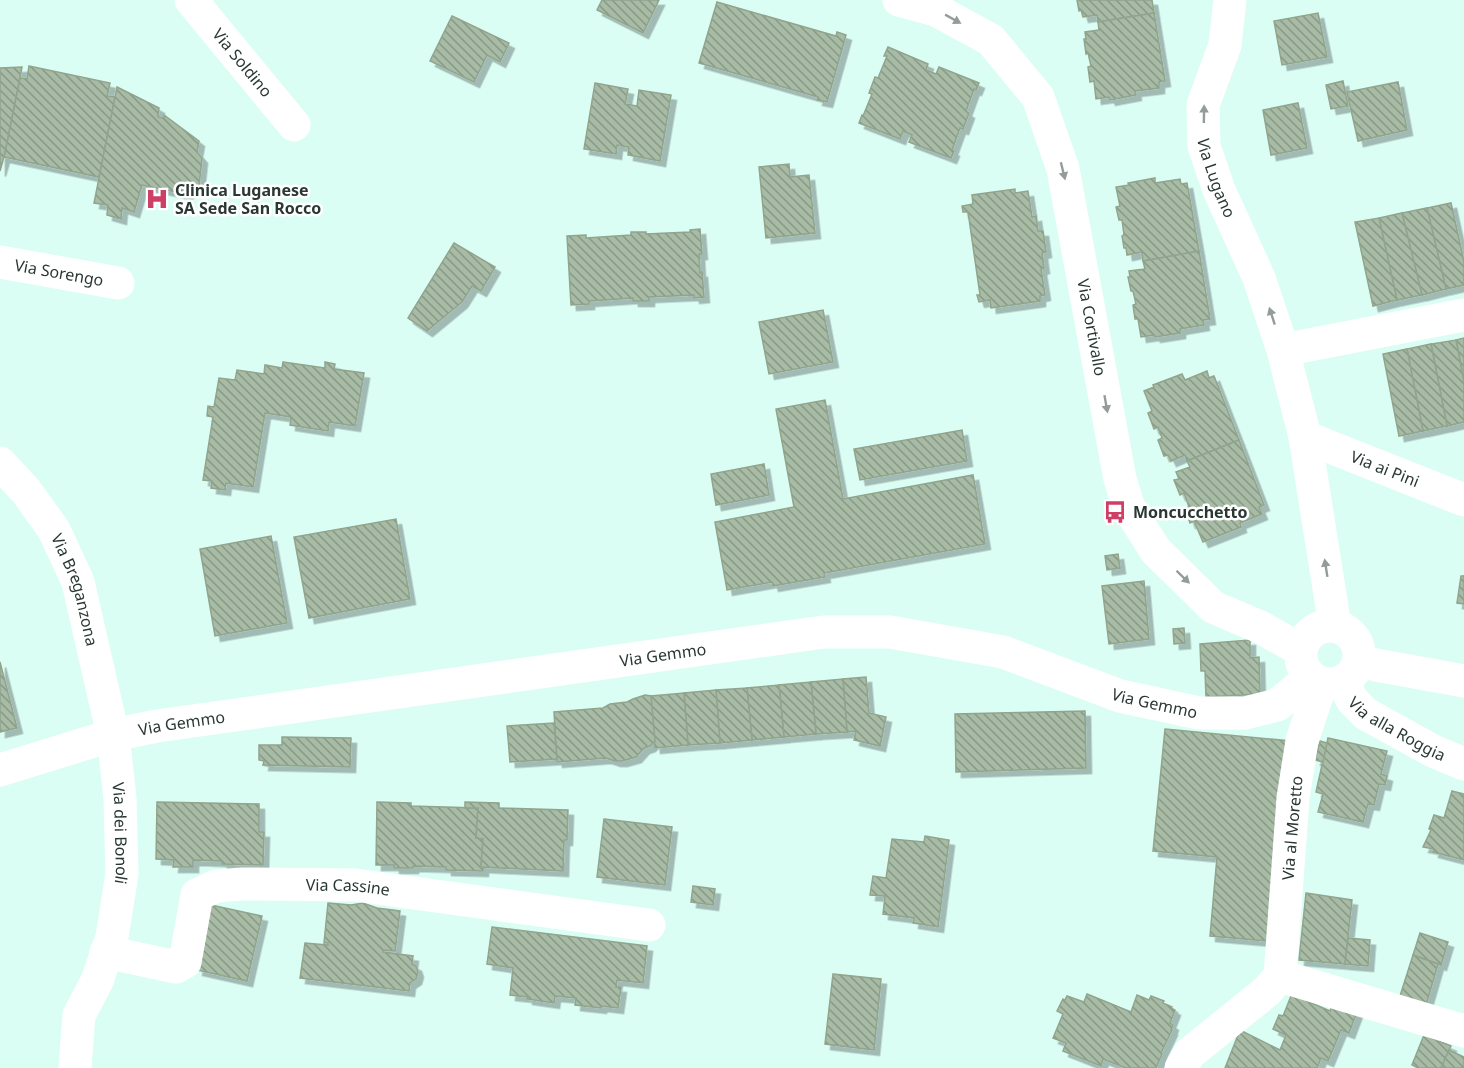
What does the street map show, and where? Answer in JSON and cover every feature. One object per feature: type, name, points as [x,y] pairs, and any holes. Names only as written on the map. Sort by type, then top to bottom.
[{"type":"street","name":"Via Soldino","points":[[191,0],[294,125]]},
{"type":"street","name":"Via Cortivallo","points":[[899,0],[936,10],[991,40],[1038,97],[1063,169],[1120,479],[1128,505],[1156,551],[1213,607],[1260,627],[1326,670],[1376,665],[1464,681]]},
{"type":"street","name":"Via Lugano","points":[[1230,0],[1225,45],[1203,105],[1204,146],[1219,190],[1259,278],[1283,350],[1305,437],[1335,626]]},
{"type":"street","name":"Via Sorengo","points":[[0,262],[118,283]]},
{"type":"street","points":[[1283,350],[1464,315]]},
{"type":"street","name":"Via ai Pini","points":[[1305,437],[1464,500]]},
{"type":"street","name":"Via Breganzona","points":[[0,463],[26,491],[54,530],[78,582],[113,735]]},
{"type":"street","name":"Via Gemmo","points":[[0,770],[113,735],[157,726],[824,632],[890,632],[1003,652],[1120,696],[1199,713],[1245,713],[1277,705],[1326,670],[1304,642],[1309,634],[1317,629],[1335,626]]},
{"type":"street","name":"Via alla Roggia","points":[[1326,670],[1366,714],[1433,751],[1464,764]]},
{"type":"street","name":"Via al Moretto","points":[[1281,976],[1293,798],[1302,741],[1326,670]]},
{"type":"street","name":"Via dei Bonoli","points":[[75,1068],[79,1015],[97,981],[112,937],[122,874],[120,798],[113,735]]},
{"type":"street","name":"Via Cassine","points":[[106,952],[176,967],[185,962],[196,895],[216,886],[242,884],[355,885],[649,925]]},
{"type":"street","points":[[1181,1068],[1189,1054],[1281,976],[1464,1031]]},
{"type":"building","points":[[602,0],[659,0],[643,33],[597,10]]},
{"type":"building","points":[[1077,0],[1152,0],[1154,13],[1098,22],[1097,15],[1083,17]]},
{"type":"building","points":[[717,2],[836,36],[837,32],[846,35],[827,102],[817,100],[818,97],[699,63]]},
{"type":"building","points":[[1154,13],[1165,81],[1159,82],[1159,88],[1135,91],[1136,95],[1110,100],[1109,97],[1096,99],[1094,81],[1090,82],[1088,67],[1091,66],[1088,53],[1086,54],[1085,32],[1099,30],[1098,22]]},
{"type":"building","points":[[1318,13],[1327,57],[1282,65],[1274,21]]},
{"type":"building","points":[[452,16],[509,43],[500,62],[487,55],[474,82],[430,61]]},
{"type":"building","points":[[888,47],[928,64],[926,70],[936,74],[939,67],[979,83],[976,90],[974,89],[966,111],[969,113],[963,129],[960,128],[951,158],[909,142],[912,135],[903,131],[900,139],[859,123],[872,94],[869,93],[875,77],[878,78],[887,56],[884,56]]},
{"type":"building","points":[[29,66],[110,83],[107,96],[115,97],[99,177],[4,157],[20,78],[27,79]]},
{"type":"building","points":[[22,67],[4,157],[0,171],[0,68]]},
{"type":"building","points":[[1343,81],[1348,106],[1331,109],[1326,85]]},
{"type":"building","points":[[1398,82],[1407,130],[1358,141],[1347,92]]},
{"type":"building","points":[[595,83],[628,89],[625,104],[637,106],[639,90],[671,95],[660,161],[628,155],[629,147],[617,145],[616,154],[584,149]]},
{"type":"building","points":[[117,87],[159,108],[158,117],[164,118],[164,115],[199,141],[197,152],[202,158],[199,186],[186,194],[142,185],[134,212],[122,208],[121,219],[107,215],[108,205],[94,203]]},
{"type":"building","points":[[1298,103],[1307,148],[1271,155],[1263,110]]},
{"type":"building","points":[[789,164],[790,177],[809,175],[815,233],[766,238],[759,167]]},
{"type":"building","points":[[1155,178],[1155,183],[1180,179],[1181,184],[1187,183],[1199,251],[1143,261],[1142,252],[1127,255],[1122,236],[1124,235],[1122,220],[1119,220],[1116,207],[1120,206],[1116,187]]},
{"type":"building","points":[[1015,189],[1015,193],[1028,191],[1032,217],[1036,216],[1038,231],[1043,231],[1046,252],[1042,253],[1044,268],[1041,269],[1045,295],[1040,296],[1040,301],[991,308],[990,300],[979,302],[977,295],[980,295],[968,212],[963,212],[962,206],[973,204],[972,195]]},
{"type":"building","points":[[1451,203],[1464,262],[1464,285],[1446,289],[1427,208]]},
{"type":"building","points":[[1427,208],[1446,289],[1422,295],[1402,213]]},
{"type":"building","points":[[1402,213],[1422,295],[1397,300],[1379,218]]},
{"type":"building","points":[[1379,218],[1397,300],[1373,306],[1355,222]]},
{"type":"building","points":[[700,229],[702,254],[699,254],[700,273],[702,272],[704,297],[694,298],[694,295],[649,297],[649,301],[633,301],[633,298],[589,301],[589,304],[571,305],[567,236],[586,235],[586,238],[631,235],[631,232],[646,232],[646,234],[690,232],[690,230]]},
{"type":"building","points":[[454,243],[495,267],[481,291],[472,286],[462,302],[427,331],[408,318]]},
{"type":"building","points":[[1199,251],[1210,319],[1203,320],[1204,325],[1180,329],[1180,333],[1141,337],[1138,319],[1135,319],[1133,305],[1136,304],[1128,277],[1130,277],[1129,271],[1145,269],[1143,261]]},
{"type":"building","points":[[823,310],[833,362],[769,374],[759,322]]},
{"type":"building","points":[[1464,338],[1464,382],[1456,340]]},
{"type":"building","points":[[1456,340],[1464,382],[1464,422],[1447,426],[1431,344]]},
{"type":"building","points":[[1431,344],[1447,426],[1423,431],[1407,349]]},
{"type":"building","points":[[1407,349],[1423,431],[1399,436],[1383,354]]},
{"type":"building","points":[[283,362],[325,368],[325,362],[335,364],[334,369],[364,373],[355,426],[329,422],[328,431],[290,425],[291,417],[265,413],[253,487],[226,483],[225,490],[211,488],[212,481],[203,480],[213,417],[207,416],[208,406],[214,407],[219,378],[235,380],[237,370],[264,374],[265,365],[282,368]]},
{"type":"building","points":[[1207,371],[1209,378],[1214,376],[1239,440],[1187,461],[1185,455],[1171,461],[1168,455],[1164,456],[1158,440],[1162,438],[1158,427],[1154,429],[1148,413],[1152,411],[1144,391],[1154,387],[1153,385],[1182,374],[1185,380]]},
{"type":"building","points":[[825,400],[843,499],[973,475],[985,544],[824,573],[825,577],[773,586],[772,582],[727,590],[715,522],[794,507],[776,409]]},
{"type":"building","points":[[962,430],[967,461],[860,480],[854,449]]},
{"type":"building","points":[[1239,440],[1264,505],[1259,507],[1262,514],[1240,523],[1241,527],[1203,542],[1194,521],[1190,523],[1185,508],[1189,507],[1184,493],[1180,495],[1174,480],[1179,479],[1176,472],[1190,467],[1187,461]]},
{"type":"building","points":[[764,464],[769,495],[716,505],[711,474]]},
{"type":"building","points":[[396,519],[410,599],[309,618],[294,537]]},
{"type":"building","points":[[271,536],[287,623],[215,636],[200,549]]},
{"type":"building","points":[[1118,554],[1120,568],[1107,570],[1105,556]]},
{"type":"building","points":[[1461,576],[1464,576],[1464,604],[1457,603]]},
{"type":"building","points":[[1144,581],[1149,639],[1109,644],[1102,586]]},
{"type":"building","points":[[1184,628],[1185,643],[1174,644],[1173,629]]},
{"type":"building","points":[[1250,640],[1250,658],[1259,657],[1260,694],[1206,697],[1205,671],[1201,671],[1200,644]]},
{"type":"building","points":[[0,662],[17,728],[0,732]]},
{"type":"building","points":[[866,677],[869,713],[886,717],[880,746],[854,740],[856,731],[847,732],[843,679]]},
{"type":"building","points":[[843,679],[847,732],[816,734],[811,682]]},
{"type":"building","points":[[811,682],[816,734],[784,737],[779,685]]},
{"type":"building","points":[[779,685],[784,737],[752,740],[747,688]]},
{"type":"building","points":[[747,688],[752,740],[720,743],[716,690]]},
{"type":"building","points":[[716,690],[720,743],[688,745],[684,693]]},
{"type":"building","points":[[684,693],[688,745],[655,748],[651,696]]},
{"type":"building","points":[[645,695],[651,696],[655,741],[636,757],[622,761],[606,758],[557,762],[554,712],[603,708]]},
{"type":"building","points":[[1085,711],[1086,768],[956,772],[955,714]]},
{"type":"building","points":[[554,723],[557,759],[510,762],[507,726]]},
{"type":"building","points":[[1165,729],[1291,741],[1267,941],[1210,936],[1217,857],[1153,851]]},
{"type":"building","points":[[282,737],[351,738],[350,767],[263,765],[264,761],[259,760],[259,745],[282,745]]},
{"type":"building","points":[[1328,738],[1387,751],[1381,774],[1387,776],[1385,785],[1379,784],[1374,805],[1368,804],[1363,822],[1318,812],[1323,794],[1316,792]]},
{"type":"building","points":[[1320,741],[1327,743],[1323,762],[1315,760]]},
{"type":"building","points":[[1452,791],[1464,794],[1464,860],[1423,847],[1431,830],[1429,829],[1434,815],[1444,818]]},
{"type":"building","points":[[157,802],[259,804],[259,832],[264,832],[263,865],[222,864],[222,861],[193,860],[193,867],[173,867],[174,860],[156,859]]},
{"type":"building","points":[[377,802],[411,803],[411,806],[478,808],[476,838],[483,839],[481,867],[483,871],[446,870],[446,867],[394,868],[394,865],[376,865]]},
{"type":"building","points":[[465,802],[499,803],[499,808],[568,810],[563,871],[481,867],[483,839],[476,838],[478,808],[465,808]]},
{"type":"building","points":[[604,819],[672,827],[665,885],[597,877]]},
{"type":"building","points":[[925,836],[949,840],[938,927],[913,923],[914,918],[883,914],[885,896],[870,895],[873,876],[886,878],[892,839],[924,842]]},
{"type":"building","points":[[693,886],[715,889],[713,905],[691,902]]},
{"type":"building","points":[[1306,893],[1352,900],[1345,964],[1299,960]]},
{"type":"building","points":[[328,903],[351,905],[363,903],[377,908],[400,911],[395,951],[383,950],[383,952],[413,956],[412,964],[416,966],[418,972],[416,979],[410,983],[409,991],[300,978],[305,943],[328,945],[324,943]]},
{"type":"building","points":[[211,905],[262,916],[247,981],[197,970]]},
{"type":"building","points":[[492,927],[647,946],[643,983],[617,980],[616,987],[621,987],[618,1008],[575,1005],[576,998],[555,996],[554,1003],[510,995],[513,968],[487,964]]},
{"type":"building","points":[[1420,933],[1448,942],[1441,965],[1413,955]]},
{"type":"building","points":[[1348,938],[1370,940],[1368,966],[1345,964]]},
{"type":"building","points":[[1413,955],[1438,964],[1426,1005],[1400,996]]},
{"type":"building","points":[[833,974],[881,979],[874,1050],[825,1044]]},
{"type":"building","points":[[1293,991],[1308,997],[1307,1001],[1330,1011],[1334,1000],[1358,1009],[1349,1033],[1341,1030],[1328,1061],[1321,1058],[1317,1068],[1225,1068],[1240,1030],[1280,1050],[1286,1035],[1273,1029],[1279,1015],[1283,1016]]},
{"type":"building","points":[[1087,994],[1131,1012],[1137,995],[1149,1000],[1151,996],[1164,1001],[1163,1003],[1175,1010],[1170,1023],[1173,1025],[1172,1030],[1156,1068],[1126,1068],[1103,1059],[1101,1066],[1063,1051],[1066,1043],[1053,1038],[1063,1014],[1057,1011],[1067,996],[1084,1002]]},
{"type":"building","points":[[1424,1035],[1451,1046],[1441,1068],[1418,1068],[1412,1065]]},
{"type":"building","points":[[1449,1050],[1464,1057],[1464,1068],[1441,1068]]},
{"type":"place","name":"Clinica Luganese SA Sede San Rocco","points":[[157,199]]},
{"type":"place","name":"Moncucchetto","points":[[1115,512]]}]
